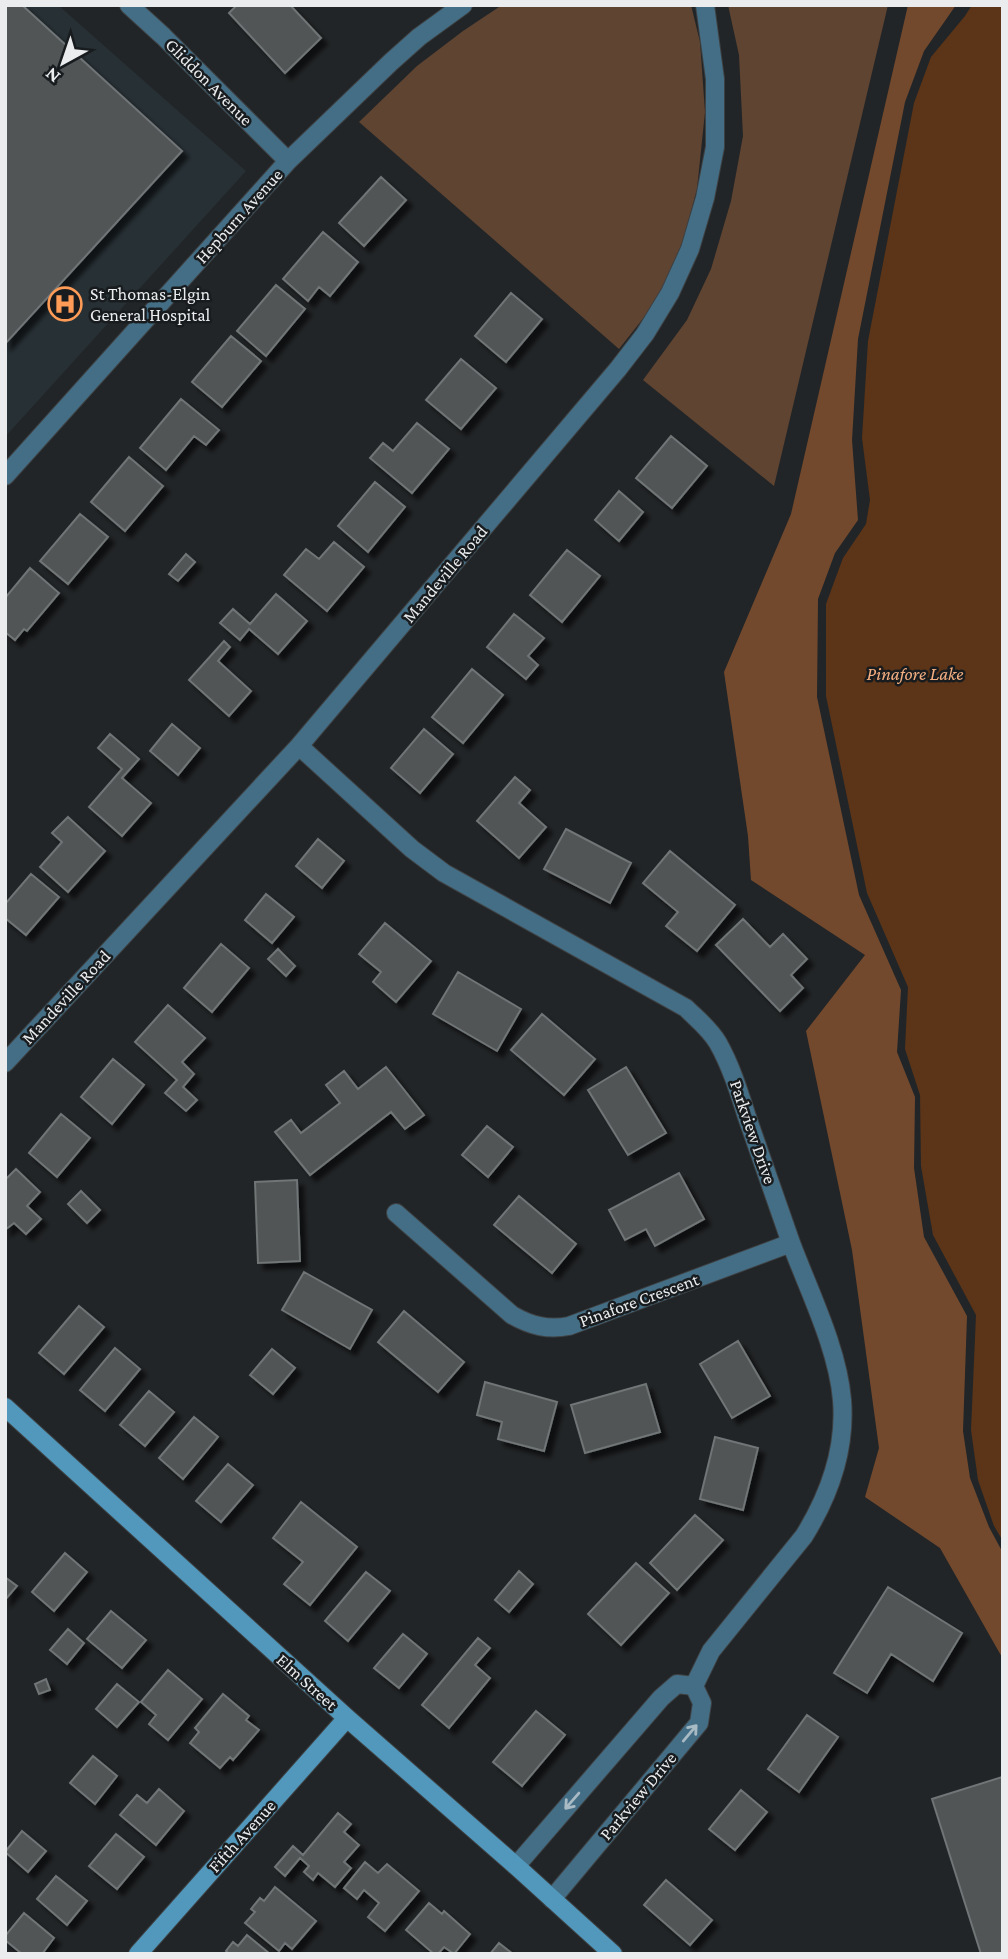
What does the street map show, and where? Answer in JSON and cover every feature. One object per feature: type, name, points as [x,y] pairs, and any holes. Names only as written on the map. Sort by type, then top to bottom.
[{"type":"main road","name":"Elm Street","points":[[5,1407],[346,1718],[613,1954]]},
{"type":"main road","name":"Fifth Avenue","points":[[138,1954],[346,1718]]},
{"type":"street","name":"Gliddon Avenue","points":[[129,5],[288,160]]},
{"type":"street","name":"Hepburn Avenue","points":[[5,476],[288,160],[419,37],[463,5]]},
{"type":"street","name":"Mandeville Road","points":[[5,1063],[299,746],[645,334],[670,293],[690,249],[705,198],[715,147],[715,79],[705,5]]},
{"type":"street","name":"Parkview Drive","points":[[299,746],[412,849],[444,873],[676,1002],[713,1034],[732,1072],[836,1369],[842,1400],[837,1466],[823,1503],[804,1536],[711,1651],[694,1686],[702,1703],[699,1723],[552,1899]]},
{"type":"street","name":"Pinafore Crescent","points":[[396,1213],[512,1315],[533,1326],[557,1328],[569,1326],[791,1243]]},
{"type":"street","points":[[516,1866],[661,1698],[677,1684],[694,1686]]},
{"type":"shaded area","name":"St Thomas-Elgin General Hospital","points":[[5,5],[58,5],[246,171],[5,437]]},
{"type":"shaded area","points":[[502,5],[691,5],[700,42],[705,112],[697,189],[682,244],[656,302],[619,349],[359,122],[417,66]]},
{"type":"shaded area","points":[[728,5],[888,5],[774,486],[643,380],[687,320],[711,269],[731,201],[743,136],[739,55]]},
{"type":"shaded area","points":[[908,5],[956,5],[924,51],[905,102],[858,339],[852,440],[858,520],[835,553],[818,599],[817,697],[859,895],[901,990],[897,1052],[915,1097],[914,1168],[924,1237],[967,1316],[963,1431],[970,1478],[989,1527],[1003,1553],[1003,1659],[940,1548],[865,1497],[879,1448],[852,1250],[806,1031],[865,955],[751,880],[748,836],[724,672],[791,514]]},
{"type":"water","name":"Pinafore Lake","points":[[972,5],[1003,5],[1003,1541],[994,1526],[978,1480],[971,1430],[976,1315],[933,1235],[921,1166],[920,1095],[905,1049],[908,987],[867,893],[826,696],[826,604],[843,558],[866,524],[870,500],[862,438],[868,341],[914,103],[931,57]]},
{"type":"building","points":[[5,5],[22,5],[182,151],[5,344]]},
{"type":"building","points":[[237,5],[290,5],[321,38],[285,73],[229,13]]},
{"type":"building","points":[[381,177],[406,200],[364,246],[339,223]]},
{"type":"building","points":[[323,232],[358,262],[330,296],[319,287],[308,301],[283,279]]},
{"type":"building","points":[[276,285],[305,309],[266,356],[237,331]]},
{"type":"building","points":[[511,293],[542,319],[506,362],[475,336]]},
{"type":"building","points":[[231,336],[261,361],[222,407],[192,382]]},
{"type":"building","points":[[461,359],[496,388],[461,429],[426,400]]},
{"type":"building","points":[[181,399],[219,430],[206,445],[194,436],[166,470],[140,448]]},
{"type":"building","points":[[417,423],[449,449],[412,493],[370,458],[383,443],[393,451]]},
{"type":"building","points":[[671,436],[707,466],[672,508],[636,478]]},
{"type":"building","points":[[129,457],[163,486],[125,531],[91,502]]},
{"type":"building","points":[[375,482],[405,507],[368,552],[338,526]]},
{"type":"building","points":[[619,491],[643,512],[619,541],[595,520]]},
{"type":"building","points":[[80,514],[108,537],[68,584],[40,561]]},
{"type":"building","points":[[334,542],[364,567],[327,611],[284,575],[306,549],[319,559]]},
{"type":"building","points":[[567,550],[600,576],[562,622],[530,595]]},
{"type":"building","points":[[186,554],[195,562],[178,581],[169,574]]},
{"type":"building","points":[[30,568],[59,593],[27,631],[24,629],[15,640],[5,632],[5,598]]},
{"type":"building","points":[[276,594],[307,621],[278,654],[249,629],[240,640],[220,623],[233,609],[250,624]]},
{"type":"building","points":[[514,614],[544,638],[528,656],[538,665],[526,679],[487,647]]},
{"type":"building","points":[[224,641],[230,647],[218,661],[251,691],[229,716],[189,680]]},
{"type":"building","points":[[472,669],[503,695],[463,743],[432,717]]},
{"type":"building","points":[[172,724],[200,748],[178,775],[150,751]]},
{"type":"building","points":[[424,729],[453,754],[420,793],[391,768]]},
{"type":"building","points":[[110,734],[139,759],[122,778],[151,803],[122,836],[89,807],[122,769],[98,748]]},
{"type":"building","points":[[515,777],[530,790],[519,803],[546,827],[519,858],[477,821]]},
{"type":"building","points":[[68,817],[105,851],[68,892],[40,867],[62,842],[52,833]]},
{"type":"building","points":[[566,829],[631,863],[610,903],[544,869]]},
{"type":"building","points":[[318,839],[344,861],[322,888],[296,866]]},
{"type":"building","points":[[670,851],[735,905],[697,951],[666,926],[678,912],[643,883]]},
{"type":"building","points":[[31,874],[59,897],[26,935],[5,918],[5,904]]},
{"type":"building","points":[[266,894],[294,917],[272,943],[245,920]]},
{"type":"building","points":[[743,919],[770,947],[783,934],[807,959],[791,975],[803,988],[780,1011],[716,945]]},
{"type":"building","points":[[385,923],[431,961],[396,1002],[373,982],[381,972],[359,954]]},
{"type":"building","points":[[221,944],[249,968],[212,1012],[184,988]]},
{"type":"building","points":[[278,949],[295,966],[286,976],[268,959]]},
{"type":"building","points":[[458,972],[521,1009],[497,1051],[433,1014]]},
{"type":"building","points":[[168,1005],[205,1038],[182,1062],[194,1074],[183,1087],[197,1100],[186,1111],[165,1093],[177,1080],[135,1042]]},
{"type":"building","points":[[542,1014],[595,1059],[564,1095],[511,1050]]},
{"type":"building","points":[[113,1059],[144,1085],[112,1124],[81,1097]]},
{"type":"building","points":[[386,1067],[424,1115],[405,1129],[391,1112],[310,1175],[275,1132],[291,1120],[301,1133],[340,1103],[326,1085],[344,1071],[358,1089]]},
{"type":"building","points":[[626,1067],[666,1133],[628,1155],[588,1090]]},
{"type":"building","points":[[61,1114],[90,1138],[57,1177],[29,1153]]},
{"type":"building","points":[[487,1126],[513,1147],[488,1177],[462,1155]]},
{"type":"building","points":[[16,1169],[40,1192],[27,1206],[41,1219],[26,1234],[14,1223],[5,1230],[5,1180]]},
{"type":"building","points":[[679,1173],[704,1219],[655,1246],[646,1229],[625,1240],[609,1210]]},
{"type":"building","points":[[297,1180],[300,1261],[258,1263],[255,1182]]},
{"type":"building","points":[[81,1191],[100,1210],[87,1223],[68,1204]]},
{"type":"building","points":[[519,1196],[576,1244],[552,1273],[494,1225]]},
{"type":"building","points":[[304,1272],[372,1310],[350,1349],[282,1310]]},
{"type":"building","points":[[79,1306],[104,1327],[64,1374],[39,1353]]},
{"type":"building","points":[[404,1311],[464,1362],[438,1392],[378,1342]]},
{"type":"building","points":[[738,1341],[770,1396],[732,1418],[700,1364]]},
{"type":"building","points":[[115,1348],[140,1369],[105,1411],[80,1390]]},
{"type":"building","points":[[272,1349],[295,1368],[273,1394],[250,1375]]},
{"type":"building","points":[[485,1382],[557,1402],[544,1451],[498,1439],[502,1422],[477,1415]]},
{"type":"building","points":[[646,1384],[660,1432],[585,1453],[571,1405]]},
{"type":"building","points":[[149,1391],[174,1412],[145,1446],[120,1425]]},
{"type":"building","points":[[194,1417],[218,1437],[183,1479],[159,1458]]},
{"type":"building","points":[[715,1437],[758,1448],[743,1510],[700,1499]]},
{"type":"building","points":[[228,1464],[253,1485],[221,1522],[196,1501]]},
{"type":"building","points":[[301,1502],[357,1547],[310,1605],[284,1584],[303,1562],[273,1538]]},
{"type":"building","points":[[695,1515],[723,1540],[677,1590],[650,1563]]},
{"type":"building","points":[[65,1553],[87,1572],[54,1611],[32,1592]]},
{"type":"building","points":[[636,1563],[669,1593],[621,1645],[588,1614]]},
{"type":"building","points":[[519,1571],[533,1584],[509,1612],[495,1600]]},
{"type":"building","points":[[366,1572],[390,1591],[348,1641],[325,1621]]},
{"type":"building","points":[[5,1577],[17,1586],[5,1600]]},
{"type":"building","points":[[888,1587],[962,1633],[933,1681],[891,1654],[867,1693],[834,1673]]},
{"type":"building","points":[[111,1611],[146,1640],[122,1668],[87,1639]]},
{"type":"building","points":[[68,1629],[84,1643],[67,1664],[50,1650]]},
{"type":"building","points":[[403,1634],[427,1654],[399,1688],[374,1668]]},
{"type":"building","points":[[478,1638],[490,1648],[475,1665],[490,1678],[449,1728],[422,1705]]},
{"type":"building","points":[[168,1670],[202,1699],[168,1740],[149,1724],[156,1715],[141,1702]]},
{"type":"building","points":[[46,1679],[50,1690],[39,1694],[35,1684]]},
{"type":"building","points":[[117,1684],[139,1702],[117,1727],[96,1709]]},
{"type":"building","points":[[223,1694],[249,1716],[246,1720],[259,1730],[233,1760],[230,1757],[220,1768],[190,1743],[199,1732],[195,1728]]},
{"type":"building","points":[[536,1711],[565,1735],[522,1786],[493,1762]]},
{"type":"building","points":[[807,1715],[838,1737],[799,1792],[768,1769]]},
{"type":"building","points":[[93,1756],[117,1776],[95,1804],[70,1783]]},
{"type":"building","points":[[1002,1777],[1003,1954],[981,1954],[932,1799]]},
{"type":"building","points":[[159,1789],[184,1811],[156,1845],[120,1815],[137,1795],[147,1803]]},
{"type":"building","points":[[741,1790],[767,1812],[735,1850],[709,1829]]},
{"type":"building","points":[[338,1813],[351,1824],[344,1832],[359,1845],[344,1862],[351,1868],[335,1887],[318,1873],[313,1880],[304,1872],[309,1866],[300,1858],[285,1876],[275,1867],[293,1846],[303,1855]]},
{"type":"building","points":[[22,1831],[46,1851],[28,1872],[5,1852]]},
{"type":"building","points":[[116,1834],[144,1857],[117,1889],[89,1866]]},
{"type":"building","points":[[365,1862],[378,1873],[387,1864],[419,1891],[385,1931],[368,1917],[379,1903],[364,1890],[357,1899],[344,1888]]},
{"type":"building","points":[[56,1876],[87,1901],[67,1925],[37,1899]]},
{"type":"building","points":[[666,1880],[712,1920],[690,1945],[644,1905]]},
{"type":"building","points":[[275,1887],[316,1921],[292,1949],[285,1943],[279,1951],[245,1923],[255,1912],[251,1909],[260,1898],[264,1901]]},
{"type":"building","points":[[429,1903],[442,1914],[444,1911],[470,1934],[454,1954],[444,1947],[438,1954],[434,1954],[406,1930]]},
{"type":"building","points":[[24,1913],[54,1938],[42,1954],[22,1954],[5,1940],[5,1936]]},
{"type":"building","points":[[247,1935],[270,1954],[229,1954],[226,1951],[233,1942],[238,1946]]},
{"type":"building","points":[[499,1943],[513,1954],[490,1954]]},
{"type":"place","name":"St Thomas-Elgin General Hospital","points":[[65,304]]}]
